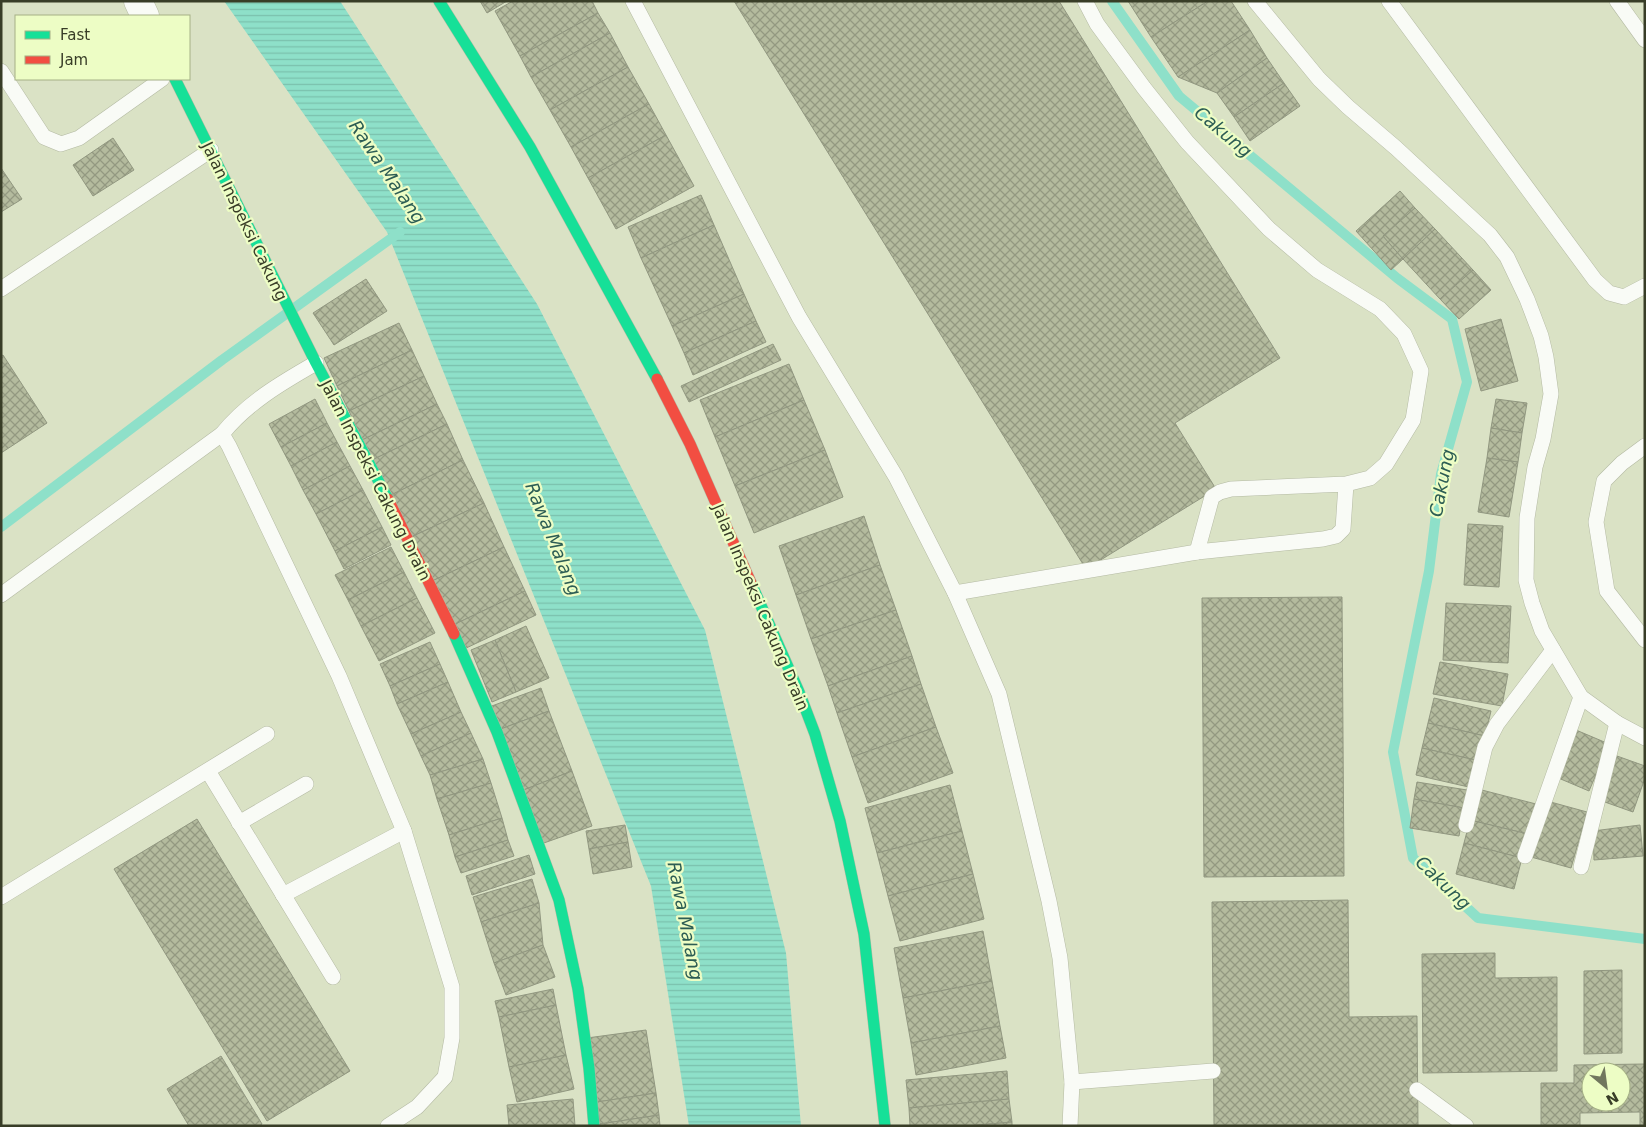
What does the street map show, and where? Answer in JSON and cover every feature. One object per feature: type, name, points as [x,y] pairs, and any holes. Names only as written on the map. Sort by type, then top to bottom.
[{"type":"street","points":[[138,1],[145,15]]},
{"type":"street","name":"Jalan Inspeksi Cakung Drain","points":[[439,1],[530,147],[661,386],[706,480],[799,692],[815,734],[838,813],[853,878],[864,934],[886,1126]]},
{"type":"street","name":"Jalan Inspeksi Cakung","points":[[176,80],[212,150],[278,289],[316,363]]},
{"type":"street","name":"Jalan Inspeksi Cakung Drain","points":[[316,363],[389,500],[464,656],[497,732],[548,869],[559,900],[571,954],[589,1068],[594,1126]]},
{"type":"lane","points":[[633,1],[799,318],[896,477],[955,593],[1000,694],[1050,901],[1060,958],[1072,1082],[1070,1126]]},
{"type":"lane","points":[[1085,1],[1103,32],[1187,142],[1269,229],[1317,270],[1380,309],[1404,334],[1421,371],[1413,420],[1386,464],[1370,478],[1346,484],[1231,489],[1220,492],[1212,497],[1197,552]]},
{"type":"lane","points":[[1255,1],[1319,79],[1490,235],[1507,258],[1527,299],[1546,357],[1551,394],[1543,438],[1535,467],[1527,518],[1526,580],[1532,603],[1542,631],[1581,696],[1616,724],[1645,738]]},
{"type":"lane","points":[[1389,1],[1594,280],[1609,293],[1624,297],[1645,286]]},
{"type":"lane","points":[[1617,1],[1645,40]]},
{"type":"lane","points":[[1,71],[44,137],[61,144],[79,138],[161,80]]},
{"type":"lane","points":[[1,289],[212,150]]},
{"type":"lane","name":"Jalan Inspeksi Cakung Drain","points":[[1,595],[222,434],[235,418],[259,398],[316,363]]},
{"type":"lane","points":[[222,434],[339,676],[404,831],[452,987],[452,1038],[445,1077],[417,1107],[388,1126]]},
{"type":"lane","points":[[1645,446],[1622,463],[1604,481],[1596,522],[1607,591],[1645,640]]},
{"type":"lane","points":[[955,593],[1197,552],[1336,536],[1343,529],[1346,484]]},
{"type":"lane","points":[[1466,824],[1485,747],[1497,724],[1553,650]]},
{"type":"lane","points":[[1525,856],[1581,696]]},
{"type":"lane","points":[[1581,867],[1616,724]]},
{"type":"lane","points":[[1,897],[267,734]]},
{"type":"lane","points":[[208,771],[333,977]]},
{"type":"lane","points":[[239,822],[306,784]]},
{"type":"lane","points":[[283,895],[404,831]]},
{"type":"lane","points":[[1072,1082],[1214,1071]]},
{"type":"lane","points":[[1417,1090],[1466,1126]]},
{"type":"water","name":"Rawa Malang","points":[[224,1],[340,1],[537,304],[705,630],[786,953],[801,1126],[689,1126],[651,886],[387,232]]},
{"type":"building","points":[[480,1],[507,1],[487,13]]},
{"type":"building","points":[[513,1],[592,1],[598,13],[520,56],[495,11]]},
{"type":"building","points":[[734,1],[1059,1],[1280,358],[1175,423],[1216,489],[1086,569]]},
{"type":"building","points":[[1128,1],[1208,1],[1151,37]]},
{"type":"building","points":[[1208,1],[1231,1],[1250,30],[1178,77],[1151,37]]},
{"type":"building","points":[[598,13],[610,33],[531,77],[520,56]]},
{"type":"building","points":[[1250,30],[1267,58],[1217,93],[1178,77]]},
{"type":"building","points":[[610,33],[628,67],[550,110],[531,77]]},
{"type":"building","points":[[1267,58],[1284,83],[1234,117],[1217,93]]},
{"type":"building","points":[[628,67],[649,104],[571,147],[550,110]]},
{"type":"building","points":[[1284,83],[1300,106],[1250,141],[1234,117]]},
{"type":"building","points":[[649,104],[666,135],[588,178],[571,147]]},
{"type":"building","points":[[666,135],[694,186],[616,229],[588,178]]},
{"type":"building","points":[[113,138],[134,170],[93,196],[73,165]]},
{"type":"building","points":[[1,168],[22,199],[1,212]]},
{"type":"building","points":[[1400,191],[1415,208],[1383,236],[1403,259],[1391,270],[1356,231]]},
{"type":"building","points":[[701,195],[714,225],[641,258],[628,227]]},
{"type":"building","points":[[1415,208],[1435,229],[1403,259],[1383,236]]},
{"type":"building","points":[[714,225],[744,294],[672,326],[641,258]]},
{"type":"building","points":[[1435,229],[1473,270],[1440,299],[1403,259]]},
{"type":"building","points":[[1473,270],[1491,290],[1459,319],[1440,299]]},
{"type":"building","points":[[366,279],[387,311],[334,345],[313,313]]},
{"type":"building","points":[[744,294],[756,321],[684,353],[672,326]]},
{"type":"building","points":[[1501,319],[1518,381],[1481,391],[1465,329]]},
{"type":"building","points":[[756,321],[766,342],[693,375],[684,353]]},
{"type":"building","points":[[399,323],[412,350],[337,386],[324,358]]},
{"type":"building","points":[[773,344],[781,360],[689,402],[681,386]]},
{"type":"building","points":[[412,350],[424,376],[349,411],[337,386]]},
{"type":"building","points":[[3,355],[47,423],[1,453],[1,356]]},
{"type":"building","points":[[789,364],[804,400],[715,437],[700,400]]},
{"type":"building","points":[[424,376],[437,404],[362,440],[349,411]]},
{"type":"building","points":[[315,399],[327,423],[281,447],[269,424]]},
{"type":"building","points":[[1496,399],[1527,403],[1522,433],[1491,428]]},
{"type":"building","points":[[804,400],[825,450],[735,486],[715,437]]},
{"type":"building","points":[[437,404],[447,424],[372,460],[362,440]]},
{"type":"building","points":[[327,423],[337,442],[291,466],[281,447]]},
{"type":"building","points":[[447,424],[463,460],[389,496],[372,460]]},
{"type":"building","points":[[1491,428],[1522,433],[1518,462],[1487,458]]},
{"type":"building","points":[[337,442],[350,466],[303,490],[291,466]]},
{"type":"building","points":[[825,450],[843,497],[754,533],[735,486]]},
{"type":"building","points":[[1487,458],[1518,462],[1509,517],[1478,512]]},
{"type":"building","points":[[463,460],[484,503],[409,538],[389,496]]},
{"type":"building","points":[[350,466],[363,490],[316,514],[303,490]]},
{"type":"building","points":[[363,490],[382,527],[335,551],[316,514]]},
{"type":"building","points":[[484,503],[504,547],[430,582],[409,538]]},
{"type":"building","points":[[864,516],[880,565],[796,595],[779,546]]},
{"type":"building","points":[[1468,524],[1503,526],[1499,587],[1464,585]]},
{"type":"building","points":[[382,527],[391,545],[344,569],[335,551]]},
{"type":"building","points":[[391,547],[404,572],[348,600],[335,575]]},
{"type":"building","points":[[504,547],[525,591],[451,626],[430,582]]},
{"type":"building","points":[[880,565],[896,610],[811,639],[796,595]]},
{"type":"building","points":[[404,572],[417,598],[361,626],[348,600]]},
{"type":"building","points":[[525,591],[536,615],[462,650],[451,626]]},
{"type":"building","points":[[1342,597],[1344,876],[1204,877],[1202,598]]},
{"type":"building","points":[[417,598],[435,633],[379,661],[361,626]]},
{"type":"building","points":[[1446,603],[1511,606],[1508,663],[1443,660]]},
{"type":"building","points":[[896,610],[912,656],[828,686],[811,639]]},
{"type":"building","points":[[526,626],[549,678],[516,692],[495,640]]},
{"type":"building","points":[[495,640],[516,692],[492,702],[471,650]]},
{"type":"building","points":[[430,642],[440,664],[390,686],[380,664]]},
{"type":"building","points":[[912,656],[921,684],[837,713],[828,686]]},
{"type":"building","points":[[1440,662],[1508,674],[1502,706],[1433,694]]},
{"type":"building","points":[[440,664],[448,682],[397,704],[390,686]]},
{"type":"building","points":[[448,682],[461,712],[411,734],[397,704]]},
{"type":"building","points":[[921,684],[936,727],[852,757],[837,713]]},
{"type":"building","points":[[541,688],[549,711],[498,730],[489,707]]},
{"type":"building","points":[[1434,698],[1491,711],[1485,736],[1428,723]]},
{"type":"building","points":[[549,711],[572,771],[521,791],[498,730]]},
{"type":"building","points":[[461,712],[471,733],[421,756],[411,734]]},
{"type":"building","points":[[1428,723],[1485,736],[1480,761],[1422,748]]},
{"type":"building","points":[[936,727],[953,773],[868,803],[852,757]]},
{"type":"building","points":[[1576,730],[1609,744],[1589,791],[1556,777]]},
{"type":"building","points":[[471,733],[483,759],[430,775],[421,756]]},
{"type":"building","points":[[1422,748],[1480,761],[1473,788],[1416,775]]},
{"type":"building","points":[[1617,756],[1645,766],[1645,778],[1633,812],[1602,801]]},
{"type":"building","points":[[483,759],[491,783],[437,799],[430,775]]},
{"type":"building","points":[[572,771],[592,826],[541,844],[521,791]]},
{"type":"building","points":[[1417,782],[1467,790],[1464,808],[1414,799]]},
{"type":"building","points":[[491,783],[502,818],[449,835],[437,799]]},
{"type":"building","points":[[950,785],[962,831],[877,853],[865,808]]},
{"type":"building","points":[[1478,789],[1536,804],[1528,834],[1470,820]]},
{"type":"building","points":[[1414,799],[1464,808],[1459,836],[1410,828]]},
{"type":"building","points":[[1547,801],[1587,812],[1571,868],[1531,857]]},
{"type":"building","points":[[502,818],[508,840],[455,857],[449,835]]},
{"type":"building","points":[[197,819],[350,1071],[267,1121],[114,869]]},
{"type":"building","points":[[1470,820],[1528,834],[1522,858],[1464,843]]},
{"type":"building","points":[[625,825],[628,842],[589,849],[586,831]]},
{"type":"building","points":[[1640,825],[1643,856],[1594,860],[1593,831]]},
{"type":"building","points":[[962,831],[973,874],[888,896],[877,853]]},
{"type":"building","points":[[508,840],[514,856],[461,873],[455,857]]},
{"type":"building","points":[[628,842],[632,867],[593,874],[589,849]]},
{"type":"building","points":[[1464,843],[1522,858],[1514,889],[1456,874]]},
{"type":"building","points":[[529,855],[535,874],[472,895],[466,876]]},
{"type":"building","points":[[973,874],[984,919],[900,941],[888,896]]},
{"type":"building","points":[[532,879],[539,903],[481,922],[473,897]]},
{"type":"building","points":[[1348,900],[1349,1017],[1417,1016],[1418,1126],[1214,1126],[1212,902]]},
{"type":"building","points":[[539,903],[543,945],[494,963],[481,922]]},
{"type":"building","points":[[983,931],[992,981],[903,998],[894,948]]},
{"type":"building","points":[[543,945],[555,977],[506,995],[494,963]]},
{"type":"building","points":[[1495,953],[1495,978],[1557,977],[1557,1071],[1423,1073],[1422,954]]},
{"type":"building","points":[[1622,970],[1622,1053],[1584,1054],[1584,971]]},
{"type":"building","points":[[992,981],[1000,1026],[911,1043],[903,998]]},
{"type":"building","points":[[553,989],[556,1005],[499,1017],[495,1001]]},
{"type":"building","points":[[556,1005],[566,1055],[509,1067],[499,1017]]},
{"type":"building","points":[[1000,1026],[1006,1058],[916,1075],[911,1043]]},
{"type":"building","points":[[646,1030],[656,1093],[597,1102],[587,1038]]},
{"type":"building","points":[[566,1055],[574,1089],[517,1102],[509,1067]]},
{"type":"building","points":[[221,1056],[262,1124],[259,1126],[189,1126],[167,1089]]},
{"type":"building","points":[[1631,1064],[1645,1064],[1645,1126],[1640,1126],[1640,1112],[1580,1113],[1580,1126],[1541,1126],[1541,1083],[1574,1083],[1574,1065],[1581,1065],[1581,1112],[1631,1112]]},
{"type":"building","points":[[1007,1071],[1009,1099],[909,1108],[906,1080]]},
{"type":"building","points":[[656,1093],[659,1115],[600,1124],[597,1102]]},
{"type":"building","points":[[573,1099],[575,1126],[509,1126],[507,1105]]},
{"type":"building","points":[[1009,1099],[1012,1122],[968,1126],[910,1126],[909,1108]]},
{"type":"building","points":[[659,1115],[660,1126],[600,1126],[600,1124]]},
{"type":"building","points":[[1012,1122],[1012,1126],[968,1126]]},
{"type":"waterway","name":"Cakung","points":[[1112,1],[1179,96],[1397,278],[1452,319],[1467,382],[1441,474],[1429,571],[1393,752],[1413,858],[1478,918],[1645,939]]},
{"type":"waterway","points":[[1,527],[222,360],[400,232]]},
{"type":"traffic: fast","points":[[439,1],[530,147],[657,379]]},
{"type":"traffic: fast","points":[[175,80],[316,363],[388,499]]},
{"type":"traffic: fast","points":[[751,583],[799,692],[815,734],[840,821],[864,934],[885,1126]]},
{"type":"traffic: fast","points":[[454,634],[497,732],[559,900],[578,989],[589,1068],[594,1126]]},
{"type":"traffic: jam","points":[[657,379],[690,444],[751,583]]},
{"type":"traffic: jam","points":[[388,499],[454,634]]}]
